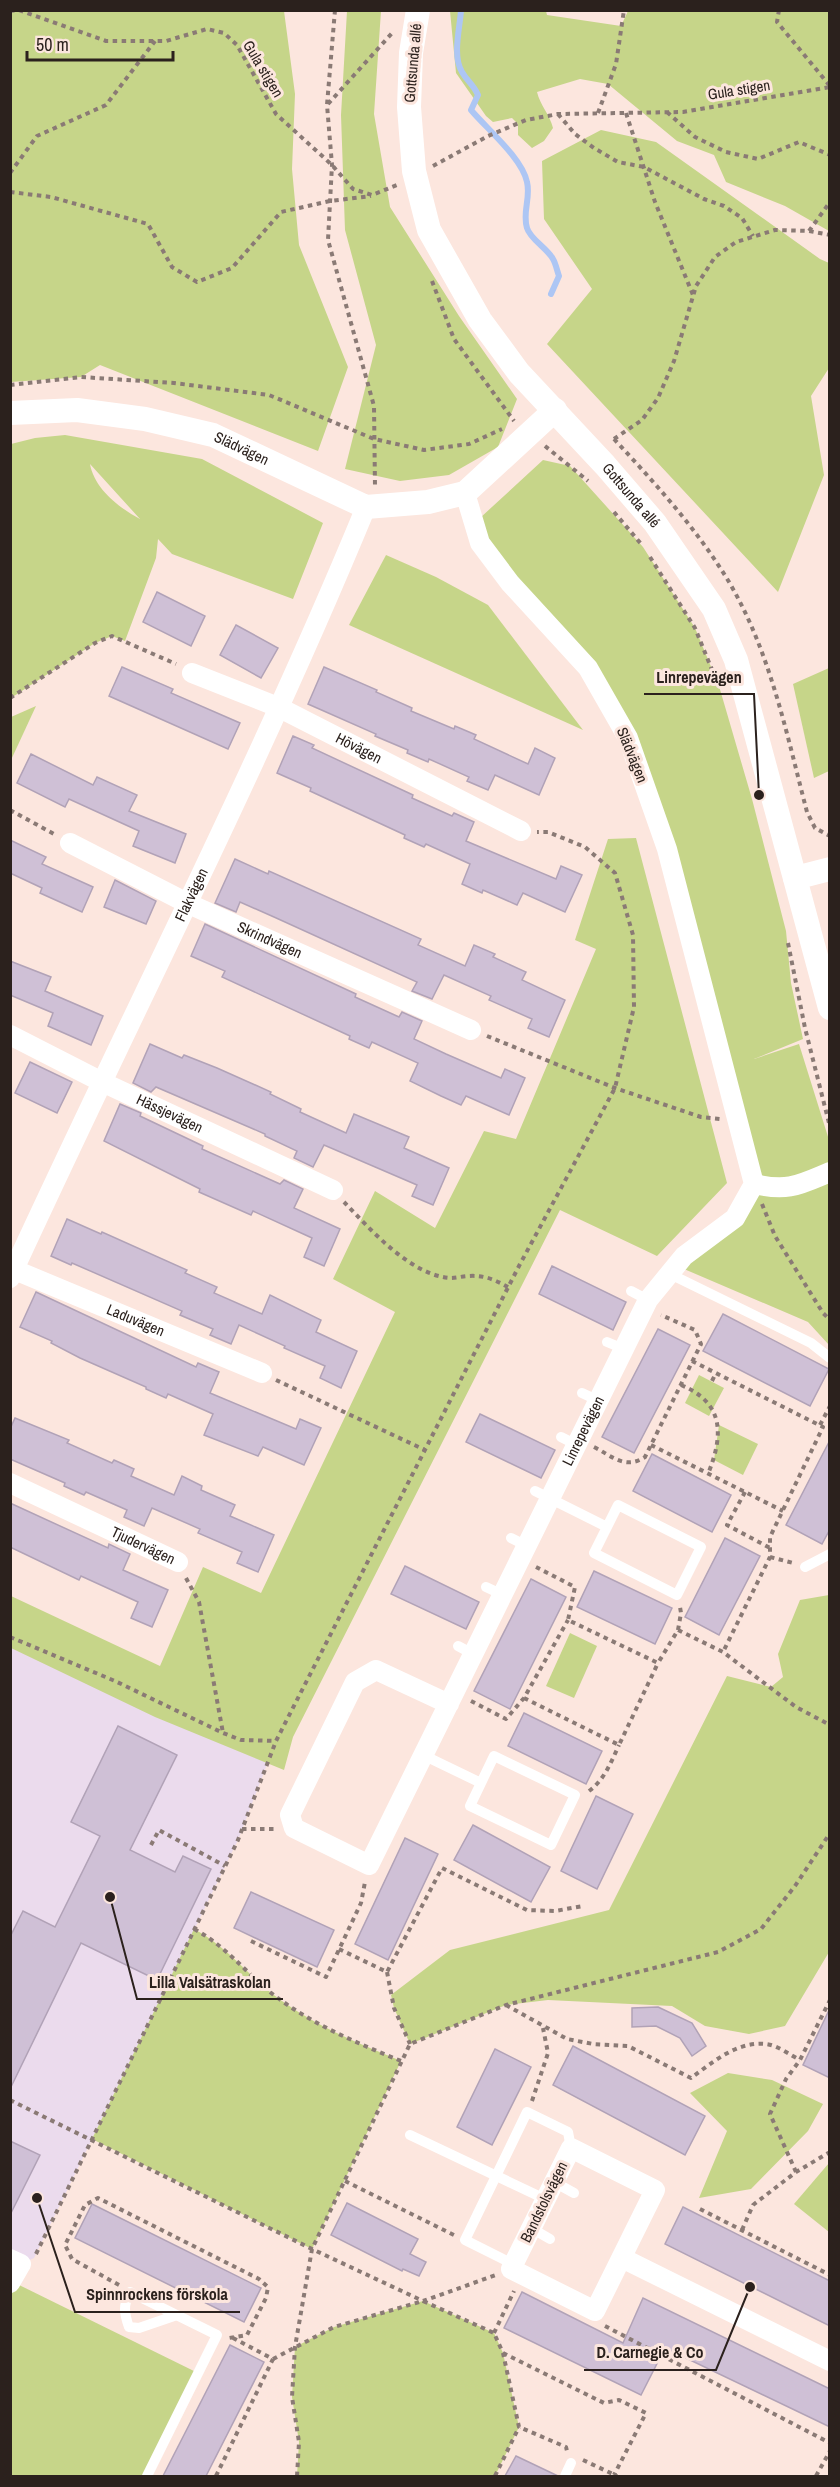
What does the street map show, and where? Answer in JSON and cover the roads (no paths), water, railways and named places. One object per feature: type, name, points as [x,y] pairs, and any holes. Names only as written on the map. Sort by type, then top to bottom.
[{"type":"street","name":"Gottsunda allé","points":[[418,10],[411,53],[409,107],[414,171],[429,230],[480,320],[519,373],[654,523],[714,609],[735,660],[830,1008]]},
{"type":"street","name":"Slädvägen","points":[[10,413],[76,410],[146,419],[213,435],[366,507],[428,502],[465,493],[521,427],[555,411]]},
{"type":"street","name":"Slädvägen","points":[[465,493],[480,543],[510,583],[588,668],[628,738],[667,849],[754,1184]]},
{"type":"street","name":"Flakvägen","points":[[12,1272],[189,904],[366,507]]},
{"type":"street","name":"Hövägen","points":[[192,674],[278,707],[521,831]]},
{"type":"street","name":"Skrindvägen","points":[[70,843],[189,904],[471,1030]]},
{"type":"street","points":[[795,878],[830,868]]},
{"type":"street","name":"Hässjevägen","points":[[10,1035],[102,1082],[333,1190]]},
{"type":"street","points":[[754,1184],[775,1189],[794,1187],[830,1172]]},
{"type":"street","name":"Linrepevägen","points":[[452,1698],[376,1670],[355,1682],[290,1815],[294,1828],[369,1865],[452,1698],[466,1650],[494,1591],[519,1548],[543,1495],[573,1440],[615,1345],[641,1300],[670,1274],[684,1256],[735,1218],[754,1184]]},
{"type":"street","name":"Laduvägen","points":[[12,1272],[262,1373]]},
{"type":"street","name":"Tjudervägen","points":[[10,1482],[178,1562]]},
{"type":"street","name":"Bandstolsvägen","points":[[571,2148],[655,2190],[595,2311],[515,2270],[531,2228],[550,2191],[571,2148]]},
{"type":"street","points":[[622,2258],[830,2361]]},
{"type":"street","points":[[10,2283],[16,2261]]},
{"type":"lane","points":[[670,1274],[811,1343],[830,1359]]},
{"type":"lane","points":[[543,1495],[607,1527]]},
{"type":"lane","points":[[618,1505],[701,1547],[677,1595],[594,1553],[607,1527],[618,1505]]},
{"type":"lane","points":[[805,1567],[830,1554]]},
{"type":"lane","points":[[423,1755],[481,1783]]},
{"type":"lane","points":[[494,1756],[575,1795],[551,1845],[470,1806],[481,1783],[494,1756]]},
{"type":"lane","points":[[515,2270],[465,2240],[527,2112],[568,2132],[571,2148]]},
{"type":"lane","points":[[410,2135],[496,2176],[550,2191],[574,2193]]},
{"type":"lane","points":[[531,2228],[550,2239]]},
{"type":"lane","points":[[147,2476],[217,2335],[177,2315],[130,2292],[124,2304],[129,2327],[140,2328],[177,2315]]},
{"type":"lane","points":[[565,2476],[571,2463]]},
{"type":"waterway","points":[[461,10],[457,58],[462,72],[478,95],[471,110],[503,144],[524,173],[528,188],[525,216],[527,228],[531,236],[553,259],[559,276],[551,294]]},
{"type":"place","name":"Linrepevägen","points":[[759,795]]},
{"type":"place","name":"Lilla Valsätraskolan","points":[[110,1897]]},
{"type":"place","name":"Spinnrockens förskola","points":[[37,2198]]},
{"type":"place","name":"D. Carnegie & Co","points":[[750,2287]]}]
